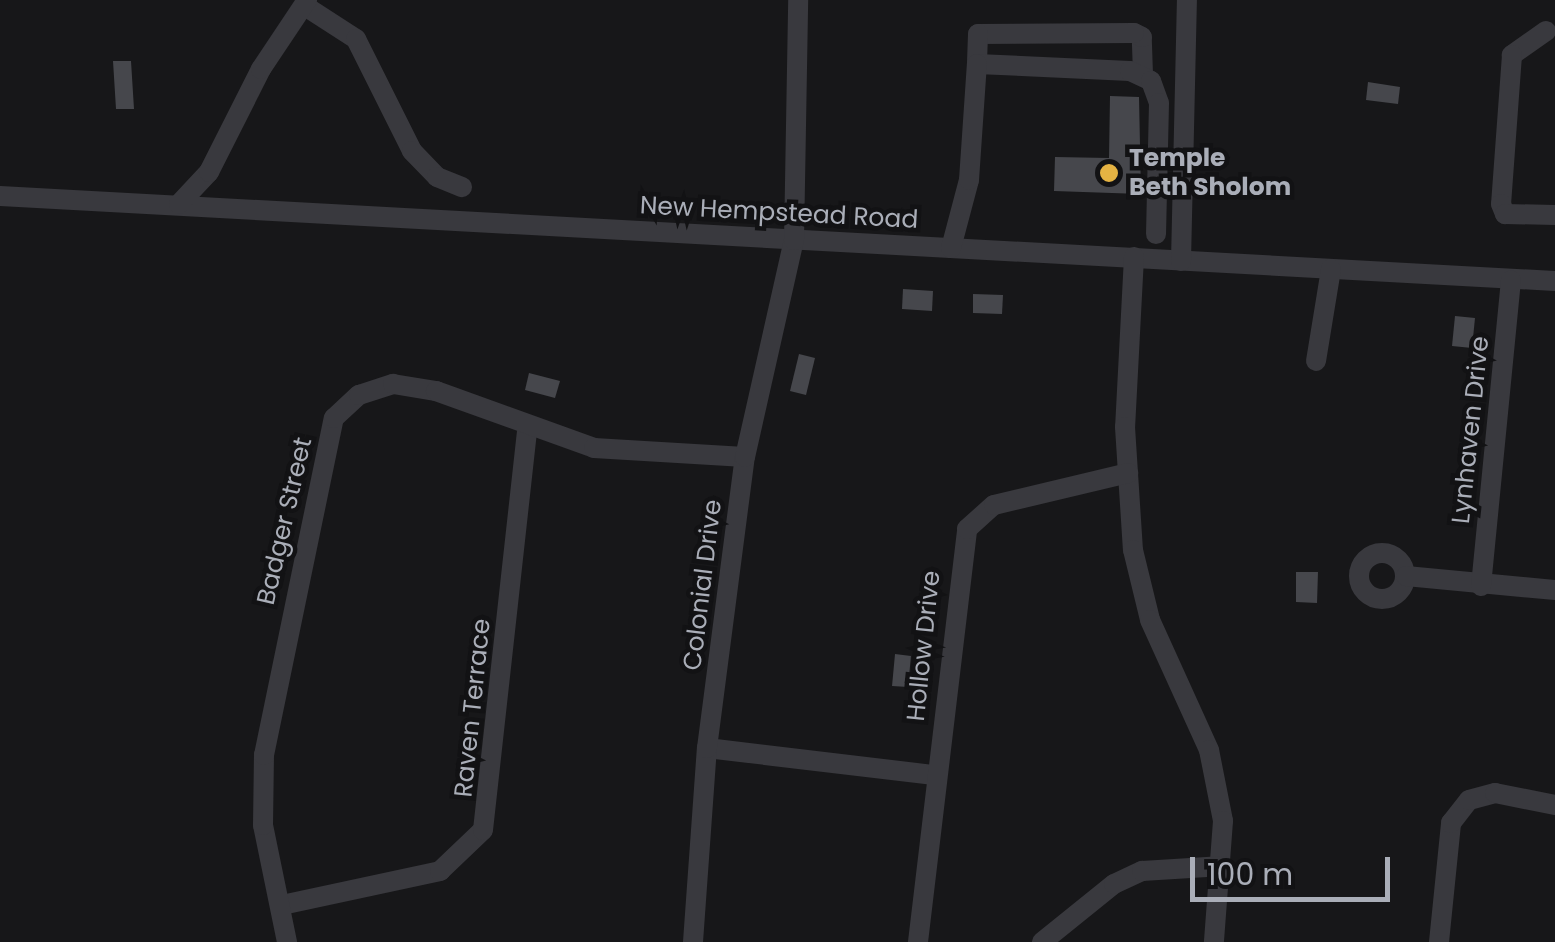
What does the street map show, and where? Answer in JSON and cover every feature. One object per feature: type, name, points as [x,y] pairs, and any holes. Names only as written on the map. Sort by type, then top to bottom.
[{"type":"street","name":"Colonial Drive","points":[[694,942],[707,748],[744,457],[794,240],[798,0]]},
{"type":"street","points":[[1181,261],[1187,0]]},
{"type":"street","points":[[179,204],[209,172],[260,69],[306,3],[356,39],[412,152],[437,177],[462,186]]},
{"type":"street","points":[[951,248],[969,180],[976,64],[984,30],[1134,32],[1142,37],[1142,74],[1159,103],[1156,234]]},
{"type":"street","points":[[1546,31],[1512,55],[1501,204],[1505,214],[1555,215]]},
{"type":"street","points":[[976,64],[1142,74]]},
{"type":"street","points":[[1184,174],[1143,258],[1128,473],[1150,620],[1209,750],[1223,866],[1214,942]]},
{"type":"street","name":"New Hempstead Road","points":[[0,196],[1555,282]]},
{"type":"street","points":[[1316,361],[1331,270]]},
{"type":"street","name":"Lynhaven Drive","points":[[1481,586],[1511,280]]},
{"type":"street","name":"Badger Street","points":[[287,942],[262,825],[264,755],[272,691],[334,418],[359,395],[393,384],[436,391],[526,430],[594,448],[744,457]]},
{"type":"street","name":"Raven Terrace","points":[[282,905],[440,871],[483,830],[526,430]]},
{"type":"street","name":"Hollow Drive","points":[[918,942],[934,775],[967,528],[994,505],[1128,473]]},
{"type":"street","points":[[1406,576],[1555,590]]},
{"type":"street","points":[[707,748],[934,775]]},
{"type":"street","points":[[1439,942],[1450,823],[1468,800],[1495,793],[1555,805]]},
{"type":"street","points":[[1042,942],[1114,884],[1142,871],[1223,866]]},
{"type":"building","points":[[113,61],[131,61],[134,109],[116,109]]},
{"type":"building","points":[[1368,82],[1400,87],[1398,104],[1366,100]]},
{"type":"building","points":[[1110,96],[1139,97],[1141,194],[1054,191],[1055,157],[1109,158]]},
{"type":"building","points":[[903,289],[933,291],[932,311],[902,309]]},
{"type":"building","points":[[973,294],[1003,295],[1002,314],[973,313]]},
{"type":"building","points":[[1455,316],[1475,318],[1472,348],[1452,346]]},
{"type":"building","points":[[799,354],[815,358],[806,395],[790,391]]},
{"type":"building","points":[[529,373],[560,381],[555,398],[525,390]]},
{"type":"building","points":[[1296,572],[1318,572],[1317,603],[1296,602]]},
{"type":"building","points":[[895,654],[911,656],[908,687],[892,686]]},
{"type":"place","name":"Temple Beth Sholom","points":[[1109,173]]}]
